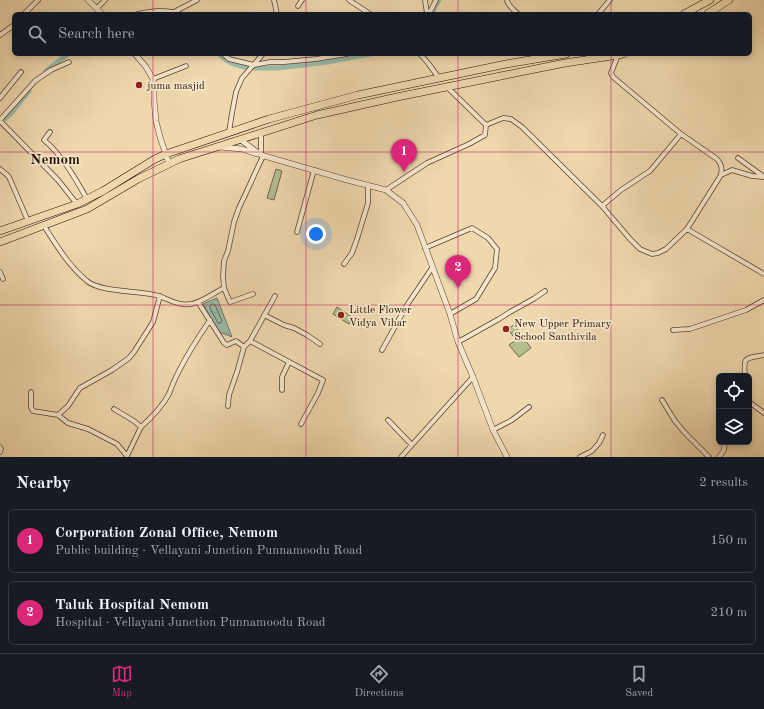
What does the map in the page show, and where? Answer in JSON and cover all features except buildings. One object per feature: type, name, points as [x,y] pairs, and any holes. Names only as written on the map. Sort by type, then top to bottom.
[{"type":"main road","points":[[688,12],[710,0]]},
{"type":"main road","points":[[710,12],[729,0]]},
{"type":"main road","points":[[0,231],[77,204],[103,191],[155,159],[233,131],[343,99],[506,64],[534,56]]},
{"type":"main road","points":[[565,63],[566,56]]},
{"type":"main road","points":[[0,242],[87,209],[138,179],[179,159],[317,115],[390,98],[565,63],[614,56]]},
{"type":"main road","points":[[233,131],[241,140]]},
{"type":"street","points":[[26,12],[38,0]]},
{"type":"street","points":[[90,0],[100,12]]},
{"type":"street","points":[[97,8],[104,0]]},
{"type":"street","points":[[148,12],[159,10],[174,12],[197,0]]},
{"type":"street","points":[[274,0],[277,12]]},
{"type":"street","points":[[298,6],[302,0]]},
{"type":"street","points":[[349,0],[367,12]]},
{"type":"street","points":[[425,0],[428,12]]},
{"type":"street","points":[[429,12],[436,0]]},
{"type":"street","points":[[507,0],[516,12]]},
{"type":"street","points":[[600,12],[610,0]]},
{"type":"street","points":[[0,35],[12,26]]},
{"type":"street","points":[[137,56],[153,79],[156,121],[169,164]]},
{"type":"street","points":[[225,56],[229,59],[254,65],[270,62],[284,62],[335,56]]},
{"type":"street","points":[[233,131],[232,113],[236,92],[242,78],[261,56]]},
{"type":"street","points":[[422,56],[439,78]]},
{"type":"street","points":[[486,126],[503,118],[511,119],[522,127],[602,206],[630,239],[640,248],[652,254],[666,249],[687,229],[721,175],[722,168],[717,159],[681,134],[611,73],[620,56]]},
{"type":"street","points":[[69,62],[51,70],[35,81],[0,120],[58,180],[77,204]]},
{"type":"street","points":[[153,79],[186,66]]},
{"type":"street","points":[[0,98],[21,72]]},
{"type":"street","points":[[447,87],[486,126]]},
{"type":"street","points":[[386,190],[427,163],[485,135],[486,126]]},
{"type":"street","points":[[50,132],[44,140],[53,148],[66,164],[88,199]]},
{"type":"street","points":[[253,294],[230,302],[224,288],[223,276],[224,261],[234,222],[262,155],[261,132]]},
{"type":"street","points":[[602,206],[621,190],[650,171],[681,134]]},
{"type":"street","points":[[241,140],[262,155]]},
{"type":"street","points":[[215,147],[242,149],[386,190],[403,202],[417,225],[450,314],[458,342],[493,430],[507,457]]},
{"type":"street","points":[[738,158],[764,177]]},
{"type":"street","points":[[0,169],[8,176],[28,221]]},
{"type":"street","points":[[297,232],[314,170]]},
{"type":"street","points":[[721,175],[732,170],[752,176],[764,177]]},
{"type":"street","points":[[344,264],[352,252],[357,240],[368,203],[368,186]]},
{"type":"street","points":[[44,226],[66,261],[88,282],[104,288],[160,296],[178,304],[192,304],[224,288]]},
{"type":"street","points":[[425,248],[472,228],[488,238],[497,249],[495,268],[476,299],[450,314]]},
{"type":"street","points":[[687,229],[764,274]]},
{"type":"street","points":[[382,350],[407,305],[432,268]]},
{"type":"street","points":[[0,272],[3,280]]},
{"type":"street","points":[[458,342],[499,320],[545,291]]},
{"type":"street","points":[[58,415],[68,406],[80,388],[112,370],[129,358],[153,322],[160,296]]},
{"type":"street","points":[[228,406],[229,395],[244,347],[250,341],[275,296]]},
{"type":"street","points":[[673,330],[690,328],[704,324],[746,310],[764,300]]},
{"type":"street","points":[[198,302],[224,343],[227,345],[236,341],[244,347]]},
{"type":"street","points":[[264,315],[284,325],[294,328],[320,344]]},
{"type":"street","points":[[32,392],[30,407],[33,411],[58,415],[68,423],[88,429],[117,444],[128,457],[141,427],[153,416],[168,395],[186,358],[210,320]]},
{"type":"street","points":[[250,341],[323,380],[318,393],[300,424]]},
{"type":"street","points":[[745,373],[744,365],[746,360],[750,357],[764,355]]},
{"type":"street","points":[[282,390],[282,377],[289,362]]},
{"type":"street","points":[[401,457],[473,377]]},
{"type":"street","points":[[662,400],[675,421],[708,457]]},
{"type":"street","points":[[752,404],[764,413]]},
{"type":"street","points":[[493,430],[512,420],[529,407]]},
{"type":"street","points":[[114,409],[141,427]]},
{"type":"street","points":[[388,420],[412,444]]},
{"type":"street","points":[[580,457],[592,451],[599,443],[603,435]]},
{"type":"street","points":[[719,457],[724,450],[725,445]]},
{"type":"street","points":[[0,447],[0,452]]},
{"type":"green space","points":[[276,169],[282,171],[274,200],[267,198]]},
{"type":"green space","points":[[337,307],[353,318],[349,324],[333,314]]},
{"type":"green space","points":[[514,325],[531,348],[519,357],[509,345],[516,340],[508,329]]},
{"type":"water","points":[[217,298],[232,337],[219,332],[203,304]]},
{"type":"waterway","points":[[432,12],[439,0]]},
{"type":"waterway","points":[[46,71],[65,56]]},
{"type":"waterway","points":[[222,56],[229,62],[249,68]]},
{"type":"waterway","points":[[254,68],[278,68],[328,62],[360,56]]},
{"type":"waterway","points":[[5,119],[29,91]]},
{"type":"place","name":"juma masjid","points":[[139,85]]},
{"type":"place","name":"Corporation Zonal Office, Nemom","points":[[404,172]]},
{"type":"place","name":"Taluk Hospital Nemom","points":[[458,288]]},
{"type":"place","name":"Little Flower Vidya Vihar","points":[[341,315]]},
{"type":"place","name":"New Upper Primary School Santhivila","points":[[506,329]]},
{"type":"district","name":"Nemom","points":[[55,159]]}]
